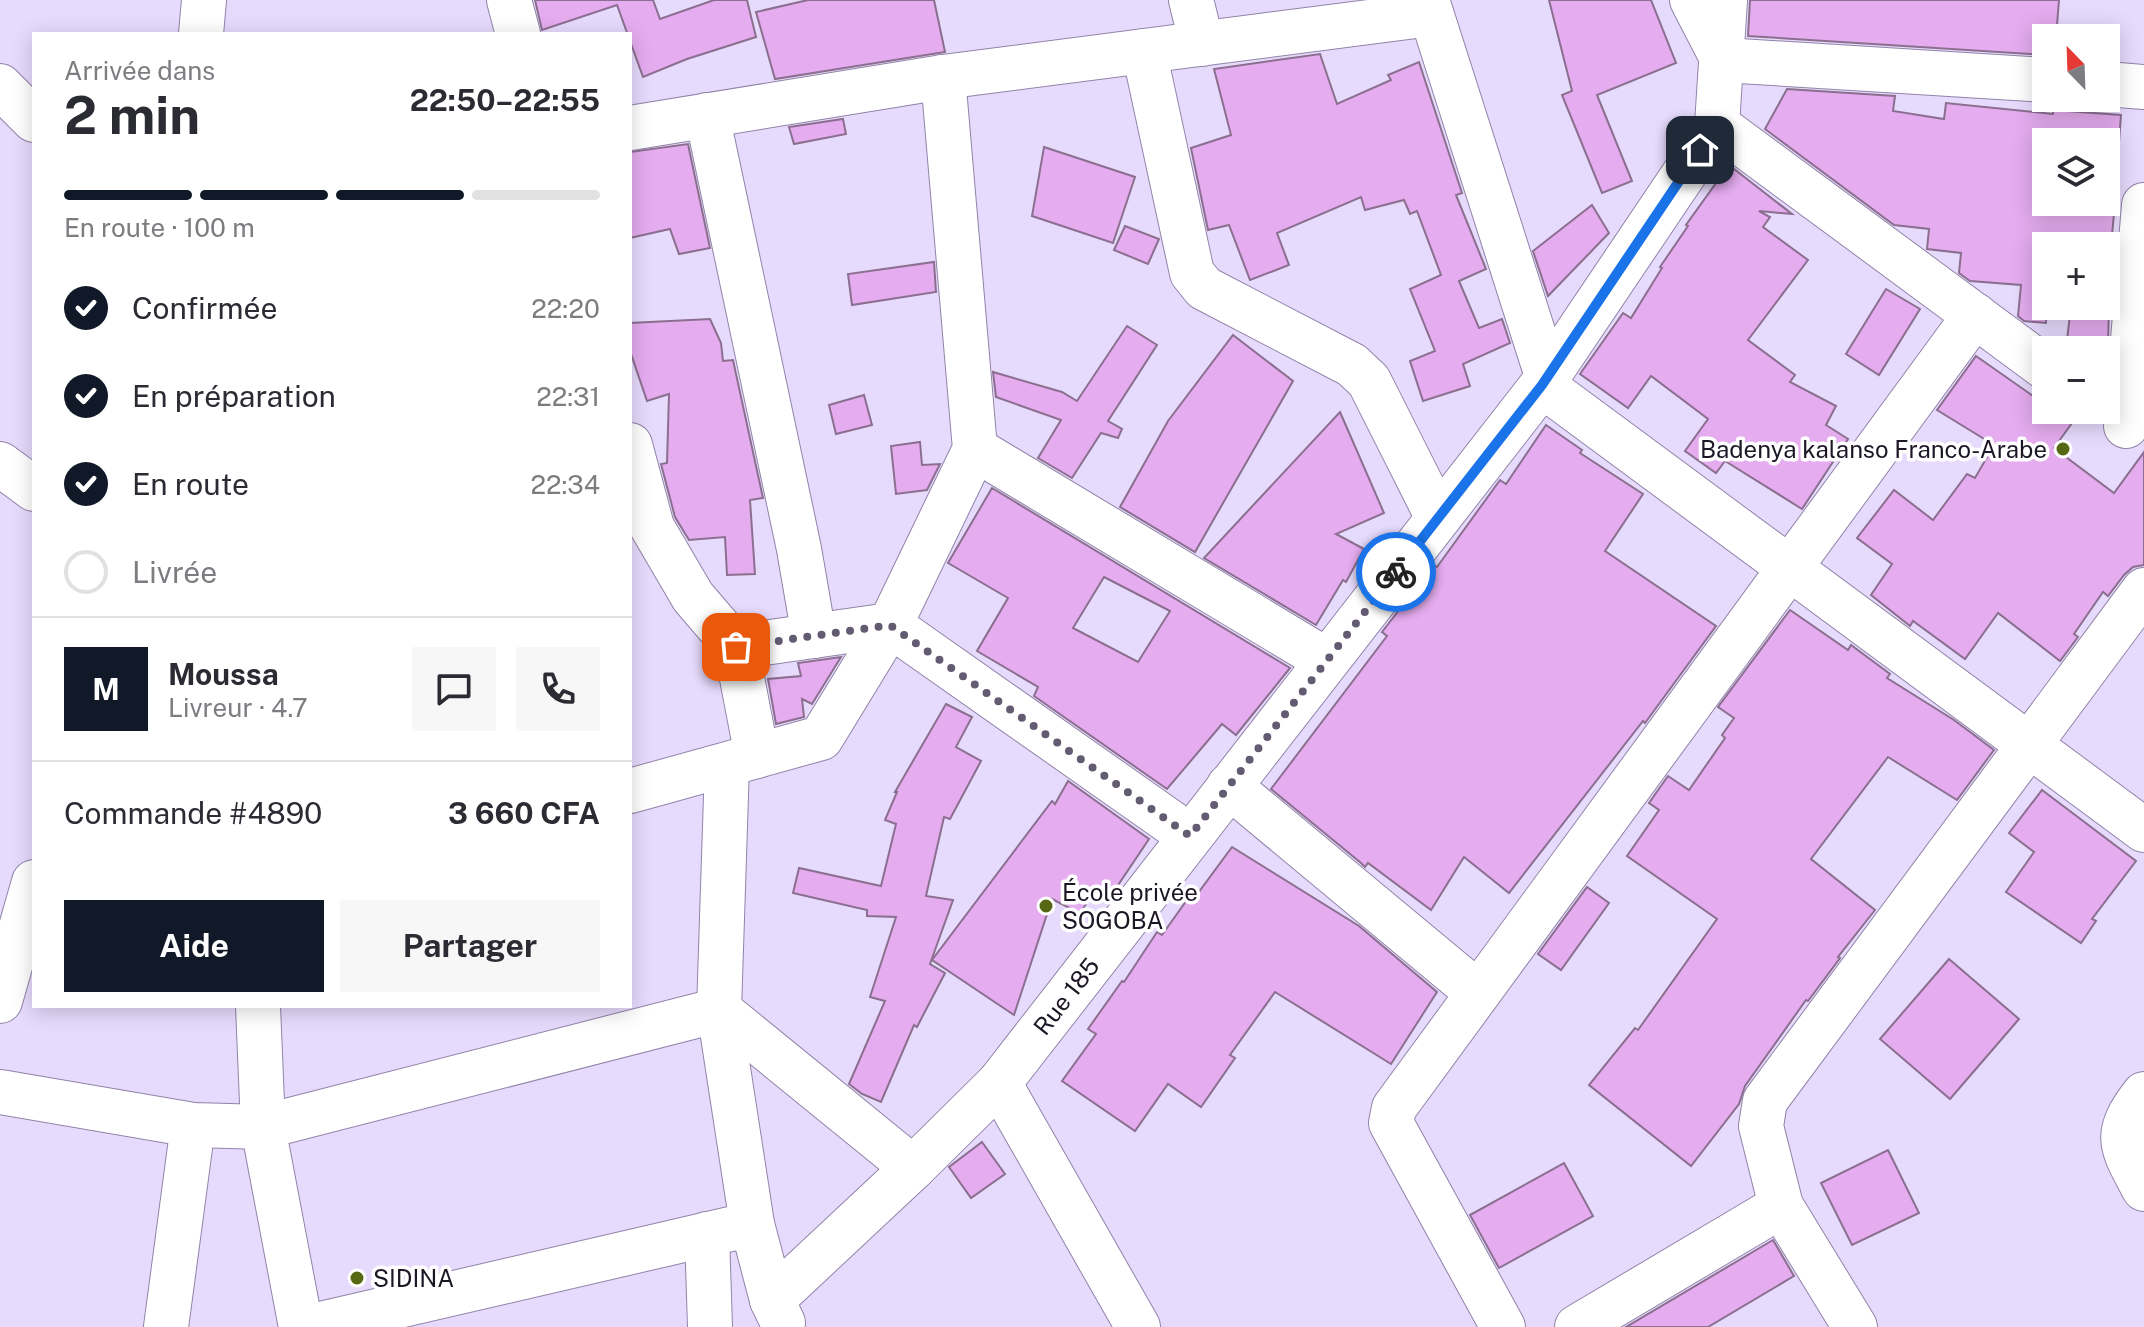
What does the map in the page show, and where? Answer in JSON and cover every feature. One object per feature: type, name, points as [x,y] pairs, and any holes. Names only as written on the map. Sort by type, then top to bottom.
[{"type":"street","points":[[201,32],[204,0]]},
{"type":"street","points":[[509,0],[517,32]]},
{"type":"street","points":[[1191,0],[1202,44]]},
{"type":"street","points":[[1692,0],[1723,60],[2032,79]]},
{"type":"street","name":"Rue 185","points":[[778,1313],[913,1168],[999,1083],[1545,381],[1717,125],[1725,0]]},
{"type":"street","points":[[632,128],[943,77],[1202,44],[1429,7],[1545,381],[1790,568],[2144,830]]},
{"type":"street","points":[[1144,51],[1192,273],[1204,288],[1352,365],[1369,381],[1438,518]]},
{"type":"street","points":[[632,790],[821,738],[890,625],[975,449],[943,77]]},
{"type":"street","points":[[2120,85],[2144,87]]},
{"type":"street","points":[[0,86],[32,118]]},
{"type":"street","points":[[707,115],[796,533],[814,636]]},
{"type":"street","points":[[1717,125],[2032,358]]},
{"type":"street","points":[[2124,425],[2144,205]]},
{"type":"street","points":[[1503,1327],[1391,1123],[1394,1108],[1975,315]]},
{"type":"street","points":[[975,449],[1326,660]]},
{"type":"street","points":[[632,460],[641,529],[736,647],[742,760],[719,1010],[752,1224],[778,1313]]},
{"type":"street","points":[[0,464],[32,488]]},
{"type":"street","points":[[1855,1327],[1781,1206],[1761,1126],[1765,1101],[2144,590]]},
{"type":"street","points":[[736,647],[890,625],[1190,836]]},
{"type":"street","points":[[1229,786],[1478,993]]},
{"type":"street","points":[[0,1001],[10,921],[32,885]]},
{"type":"street","points":[[258,1008],[263,1127],[301,1327]]},
{"type":"street","points":[[0,1092],[193,1125],[263,1127],[719,1010]]},
{"type":"street","points":[[719,1010],[913,1168]]},
{"type":"street","points":[[999,1083],[1138,1327]]},
{"type":"street","points":[[2136,1175],[2122,1135],[2127,1116],[2144,1094]]},
{"type":"street","points":[[166,1327],[193,1125]]},
{"type":"street","points":[[1577,1327],[1781,1206]]},
{"type":"street","points":[[308,1327],[752,1224]]},
{"type":"street","points":[[707,1234],[710,1327]]},
{"type":"building","points":[[535,0],[653,0],[660,19],[714,0],[747,0],[756,37],[643,77],[632,47],[632,32],[627,32],[617,5],[542,30]]},
{"type":"building","points":[[808,0],[934,0],[945,52],[775,79],[756,12]]},
{"type":"building","points":[[1549,0],[1651,0],[1676,63],[1597,95],[1632,181],[1602,193],[1562,95],[1572,91]]},
{"type":"building","points":[[1750,0],[2059,0],[2057,24],[2032,24],[2032,54],[1748,36]]},
{"type":"building","points":[[1320,54],[1337,104],[1391,80],[1388,75],[1419,62],[1462,193],[1456,195],[1486,269],[1459,281],[1479,328],[1502,319],[1510,343],[1463,364],[1470,386],[1423,401],[1410,361],[1435,351],[1410,289],[1441,275],[1417,211],[1410,214],[1404,200],[1365,210],[1361,197],[1277,233],[1289,265],[1250,280],[1229,225],[1208,230],[1191,148],[1231,135],[1214,69]]},
{"type":"building","points":[[1787,89],[1895,96],[1893,111],[1944,119],[1946,103],[2053,114],[2121,115],[2120,128],[2032,128],[2032,216],[2114,216],[2112,232],[2032,232],[2032,320],[2046,320],[2046,323],[2024,321],[2018,316],[2021,285],[1970,281],[1959,273],[1961,253],[1927,249],[1929,229],[1894,225],[1765,129]]},
{"type":"building","points":[[843,119],[846,134],[794,144],[789,127]]},
{"type":"building","points":[[688,144],[710,248],[679,254],[670,229],[632,238],[632,152]]},
{"type":"building","points":[[1044,147],[1135,177],[1113,243],[1032,216]]},
{"type":"building","points":[[1729,165],[1792,214],[1759,211],[1770,217],[1763,227],[1808,260],[1748,340],[1795,375],[1790,382],[1836,406],[1826,425],[1848,439],[1802,509],[1725,461],[1716,473],[1685,451],[1708,419],[1651,376],[1628,408],[1580,374],[1623,313],[1631,318],[1686,225]]},
{"type":"building","points":[[1592,205],[1609,233],[1548,296],[1533,251]]},
{"type":"building","points":[[1125,226],[1159,239],[1148,264],[1114,250]]},
{"type":"building","points":[[934,262],[936,292],[852,305],[848,274]]},
{"type":"building","points":[[1886,289],[1920,309],[1879,375],[1846,354]]},
{"type":"building","points":[[710,319],[721,343],[723,361],[733,360],[763,498],[750,500],[755,574],[727,575],[725,537],[689,540],[675,517],[661,464],[667,463],[669,394],[647,401],[632,357],[632,323]]},
{"type":"building","points":[[2069,320],[2109,320],[2108,336],[2067,336]]},
{"type":"building","points":[[1127,326],[1157,345],[1108,421],[1122,429],[1118,438],[1101,433],[1072,478],[1038,458],[1061,420],[996,397],[993,372],[1062,392],[1077,401]]},
{"type":"building","points":[[1233,335],[1293,381],[1195,552],[1120,507],[1168,421]]},
{"type":"building","points":[[1976,356],[2032,395],[2032,424],[2071,424],[2054,448],[2114,493],[2144,452],[2144,565],[2133,567],[2108,596],[2103,592],[2074,634],[2078,637],[2060,661],[1998,613],[1965,659],[1913,621],[1910,626],[1871,595],[1892,564],[1857,538],[1894,490],[1933,520],[1967,474],[1975,478],[1994,445],[1937,410]]},
{"type":"building","points":[[864,395],[872,425],[836,434],[829,405]]},
{"type":"building","points":[[1340,412],[1384,513],[1336,534],[1364,549],[1346,582],[1343,580],[1316,625],[1204,558]]},
{"type":"building","points":[[1546,425],[1582,450],[1580,453],[1643,494],[1605,551],[1716,626],[1645,723],[1643,721],[1509,893],[1464,857],[1431,910],[1368,863],[1365,867],[1271,789],[1387,636],[1382,632],[1434,565],[1437,567],[1500,480],[1506,484]]},
{"type":"building","points":[[920,442],[922,465],[940,464],[927,490],[896,494],[891,446]]},
{"type":"building","points":[[992,488],[1290,668],[1236,735],[1222,724],[1167,789],[1034,696],[1038,687],[977,651],[1008,598],[948,563]],"holes":[[[1104,577],[1170,611],[1138,662],[1073,628]]]},
{"type":"building","points":[[1790,610],[1848,650],[1851,645],[1890,674],[1887,678],[1954,720],[1994,750],[1957,800],[1888,757],[1811,859],[1875,910],[1806,1000],[1745,1086],[1739,1104],[1691,1166],[1589,1085],[1635,1028],[1638,1030],[1717,919],[1627,856],[1659,810],[1649,803],[1668,776],[1689,790],[1725,738],[1722,735],[1734,718],[1718,707]]},
{"type":"building","points":[[841,657],[812,704],[802,699],[804,717],[776,724],[768,679],[801,676],[798,663]]},
{"type":"building","points":[[946,704],[972,717],[956,747],[981,761],[950,819],[944,817],[926,896],[953,900],[930,964],[945,973],[917,1027],[914,1025],[881,1102],[849,1084],[885,1001],[870,997],[896,917],[867,916],[867,910],[793,893],[799,868],[881,886],[896,824],[885,820],[895,792]]},
{"type":"building","points":[[1068,781],[1149,839],[1106,903],[1091,893],[1081,914],[1052,899],[1014,1015],[932,960],[1052,801],[1055,804]]},
{"type":"building","points":[[2042,790],[2136,861],[2092,919],[2096,921],[2081,943],[2006,892],[2034,852],[2009,833]]},
{"type":"building","points":[[1232,847],[1359,926],[1437,992],[1391,1064],[1275,992],[1230,1055],[1235,1058],[1201,1107],[1168,1084],[1135,1131],[1062,1081],[1096,1034],[1088,1029],[1157,932],[1162,935],[1194,890],[1198,893]]},
{"type":"building","points":[[1587,887],[1609,903],[1561,970],[1538,954]]},
{"type":"building","points":[[1949,959],[2019,1019],[1950,1099],[1880,1039]]},
{"type":"building","points":[[982,1142],[1005,1174],[971,1198],[949,1167]]},
{"type":"building","points":[[1888,1150],[1919,1213],[1852,1245],[1821,1183]]},
{"type":"building","points":[[1564,1163],[1593,1216],[1499,1268],[1470,1215]]},
{"type":"building","points":[[1773,1240],[1794,1276],[1708,1327],[1626,1327]]},
{"type":"way so far","points":[[736,647],[890,625],[1190,836],[1396,572]]},
{"type":"place","name":"Badenya kalanso Franco-Arabe","points":[[2063,449]]},
{"type":"place","name":"École privée SOGOBA","points":[[1046,906]]},
{"type":"place","name":"SIDINA","points":[[357,1278]]},
{"type":"route","points":[[1396,572],[1542,385],[1700,150]]}]
